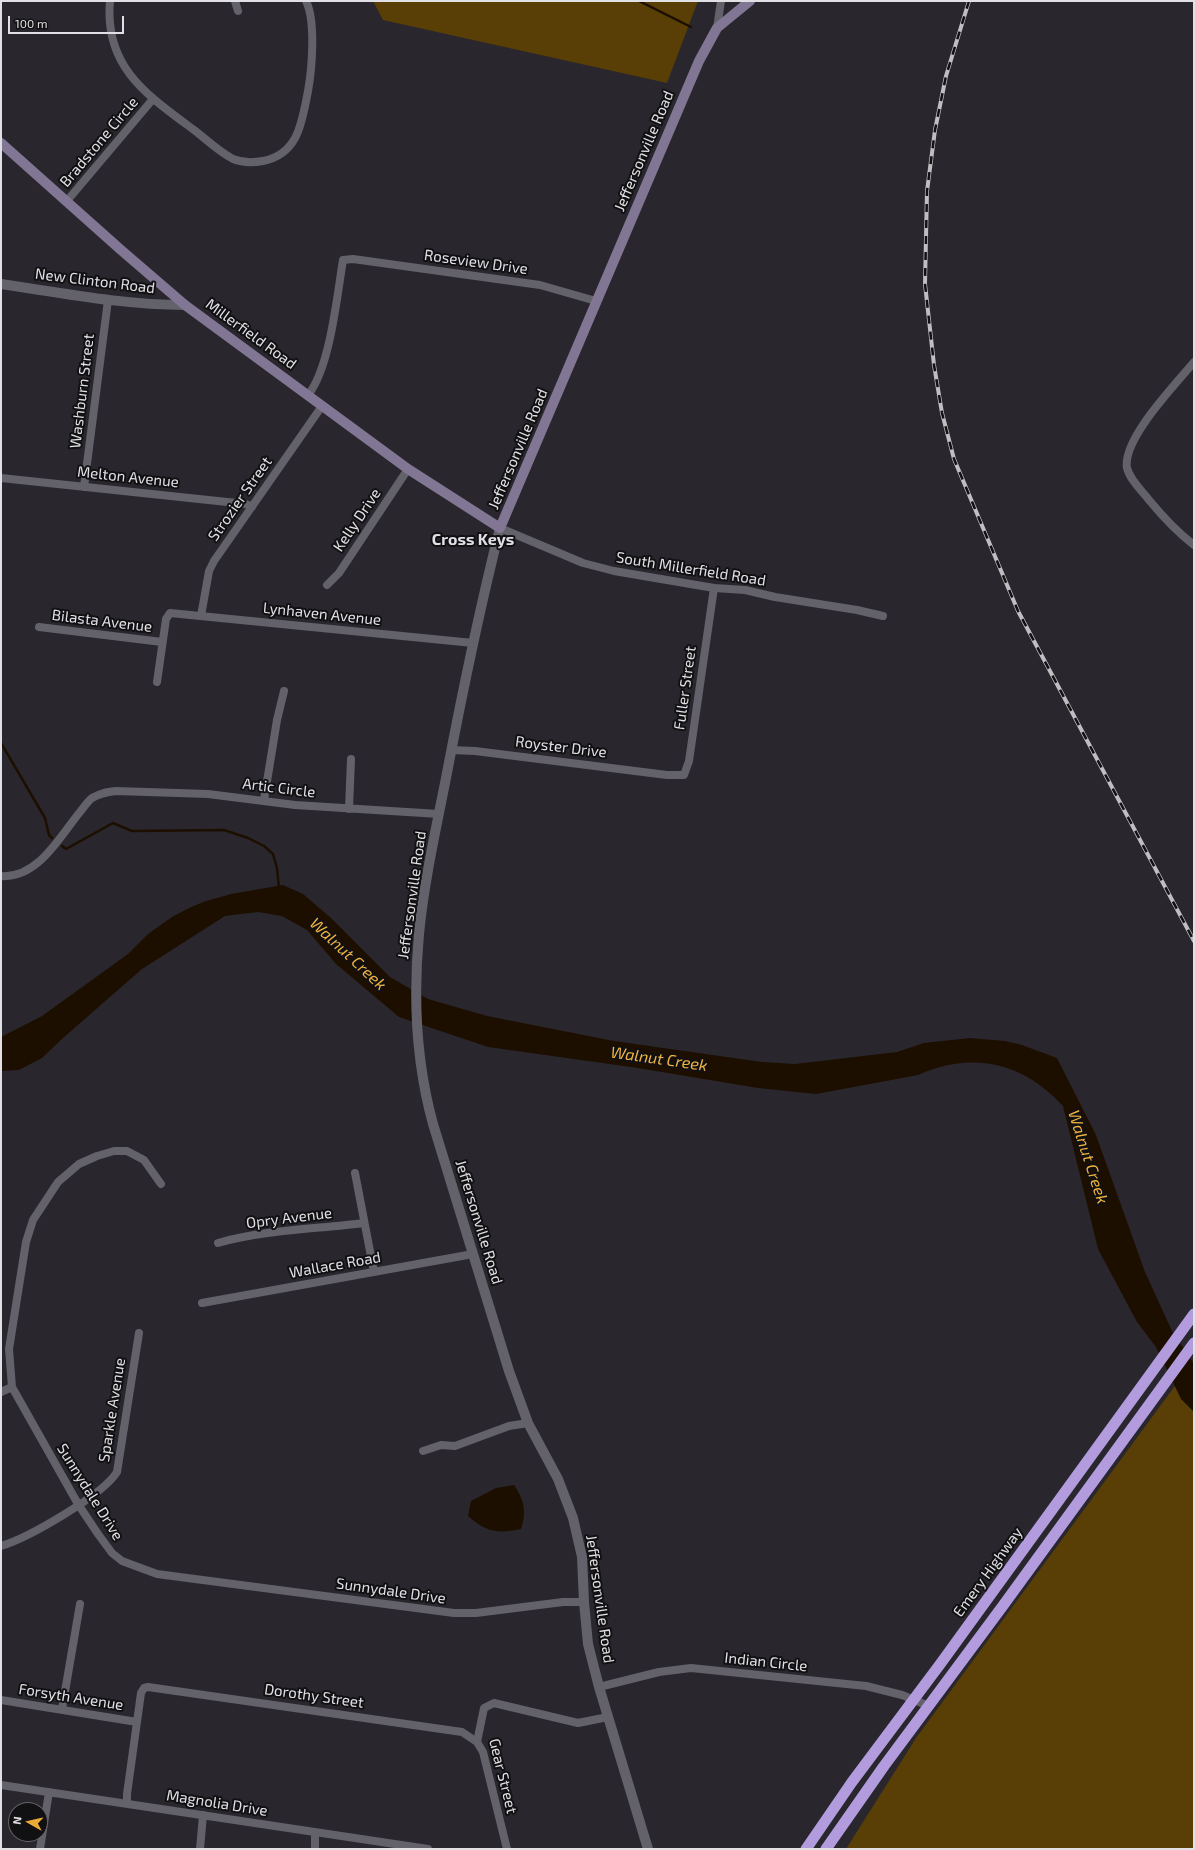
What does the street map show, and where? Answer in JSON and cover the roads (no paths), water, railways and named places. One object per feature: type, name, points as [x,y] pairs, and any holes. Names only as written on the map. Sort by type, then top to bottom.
[{"type":"highway","name":"Emery Highway","points":[[806,1849],[852,1782],[941,1663],[1191,1318]]},
{"type":"highway","points":[[826,1849],[884,1766],[1194,1343]]},
{"type":"main road","name":"Jeffersonville Road","points":[[500,528],[699,61],[717,28],[750,1]]},
{"type":"main road","name":"Millerfield Road","points":[[1,143],[66,202],[185,305],[408,469],[500,528]]},
{"type":"street","name":"Bradstone Circle","points":[[110,1],[110,28],[119,57],[134,80],[153,99],[232,158],[252,163],[269,160],[282,153],[292,143],[299,132],[311,78],[313,32],[306,1]]},
{"type":"street","points":[[235,1],[238,11]]},
{"type":"street","points":[[717,28],[721,1]]},
{"type":"street","name":"Bradstone Circle","points":[[66,202],[153,99]]},
{"type":"street","name":"Roseview Drive","points":[[308,395],[314,388],[330,336],[343,260],[478,275],[540,285],[596,301]]},
{"type":"street","name":"New Clinton Road","points":[[1,284],[108,300],[164,305],[185,305]]},
{"type":"street","name":"Washburn Street","points":[[84,487],[108,300]]},
{"type":"street","points":[[1194,362],[1140,428],[1127,456],[1127,468],[1132,479],[1170,525],[1194,546]]},
{"type":"street","name":"Strozier Street","points":[[201,616],[209,571],[220,551],[322,406]]},
{"type":"street","name":"Kelly Drive","points":[[327,585],[339,573],[408,469]]},
{"type":"street","name":"Melton Avenue","points":[[1,478],[246,504],[252,507]]},
{"type":"street","name":"South Millerfield Road","points":[[500,528],[583,563],[614,571],[714,588],[745,590],[775,597],[857,610],[883,616]]},
{"type":"street","name":"Jeffersonville Road","points":[[500,528],[472,642],[421,914],[416,989],[419,1054],[423,1086],[431,1117],[509,1371],[528,1423],[558,1479],[573,1518],[582,1557],[588,1644],[599,1687],[648,1849]]},
{"type":"street","name":"Fuller Street","points":[[668,775],[684,774],[689,762],[714,588]]},
{"type":"street","name":"Lynhaven Avenue","points":[[162,642],[166,620],[170,613],[472,642]]},
{"type":"street","name":"Bilasta Avenue","points":[[39,627],[162,642]]},
{"type":"street","points":[[157,682],[162,642]]},
{"type":"street","points":[[264,800],[277,720],[284,691]]},
{"type":"street","name":"Royster Drive","points":[[451,750],[475,751],[668,775]]},
{"type":"street","points":[[349,809],[352,759]]},
{"type":"street","name":"Artic Circle","points":[[1,876],[9,877],[35,866],[51,850],[91,798],[102,793],[116,791],[208,794],[349,809],[439,814]]},
{"type":"street","name":"Sunnydale Drive","points":[[161,1184],[144,1160],[127,1152],[114,1151],[97,1156],[79,1164],[58,1182],[44,1201],[33,1220],[26,1242],[12,1321],[9,1349],[12,1387],[78,1504],[112,1553],[134,1567],[157,1574],[454,1613],[476,1612],[563,1602],[584,1602]]},
{"type":"street","points":[[355,1173],[374,1272]]},
{"type":"street","name":"Opry Avenue","points":[[218,1243],[284,1232],[364,1223]]},
{"type":"street","name":"Wallace Road","points":[[202,1303],[473,1254]]},
{"type":"street","name":"Sparkle Avenue","points":[[1,1546],[24,1537],[103,1488],[112,1480],[117,1472],[139,1333]]},
{"type":"street","points":[[1,1392],[12,1387]]},
{"type":"street","points":[[423,1451],[441,1445],[455,1446],[509,1426],[528,1423]]},
{"type":"street","points":[[62,1709],[80,1604]]},
{"type":"street","name":"Indian Circle","points":[[599,1687],[659,1672],[691,1668],[866,1686],[902,1695],[929,1706]]},
{"type":"street","name":"Dorothy Street","points":[[137,1722],[142,1693],[144,1688],[148,1687],[462,1732],[477,1742]]},
{"type":"street","name":"Forsyth Avenue","points":[[1,1700],[137,1722]]},
{"type":"street","name":"Gear Street","points":[[507,1849],[483,1752],[477,1742],[484,1708],[494,1703],[578,1723],[608,1717]]},
{"type":"street","points":[[127,1803],[137,1722]]},
{"type":"street","name":"Magnolia Drive","points":[[1,1785],[428,1849]]},
{"type":"street","points":[[40,1849],[48,1792]]},
{"type":"street","points":[[200,1849],[203,1815]]},
{"type":"street","points":[[314,1849],[315,1832]]},
{"type":"water","name":"Walnut Creek","points":[[283,885],[303,894],[331,918],[390,977],[428,999],[487,1016],[614,1041],[762,1062],[795,1064],[897,1052],[924,1043],[970,1038],[1005,1041],[1022,1045],[1057,1058],[1096,1135],[1145,1272],[1172,1331],[1194,1364],[1194,1412],[1181,1399],[1156,1347],[1137,1322],[1098,1249],[1063,1106],[1031,1079],[996,1065],[977,1063],[958,1064],[938,1068],[918,1075],[816,1094],[758,1088],[638,1068],[488,1047],[399,1017],[336,964],[307,930],[282,916],[258,912],[225,916],[142,969],[42,1058],[19,1070],[1,1071],[1,1037],[42,1016],[128,954],[148,934],[172,917],[203,902],[231,894]]},
{"type":"water","points":[[514,1485],[524,1506],[524,1517],[521,1529],[505,1531],[492,1530],[480,1525],[468,1516],[471,1501],[496,1488]]},
{"type":"waterway","points":[[639,1],[691,27]]},
{"type":"waterway","points":[[1,743],[45,818],[49,835],[52,838]]},
{"type":"waterway","points":[[62,846],[66,849],[113,823],[132,831],[224,830],[248,838],[264,846],[273,854],[277,868],[279,888]]},
{"type":"railway","points":[[969,1],[946,76],[935,130],[927,191],[925,284],[934,365],[942,413],[954,459],[1018,611],[1194,941]]},
{"type":"district","name":"Cross Keys","points":[[473,540]]}]
